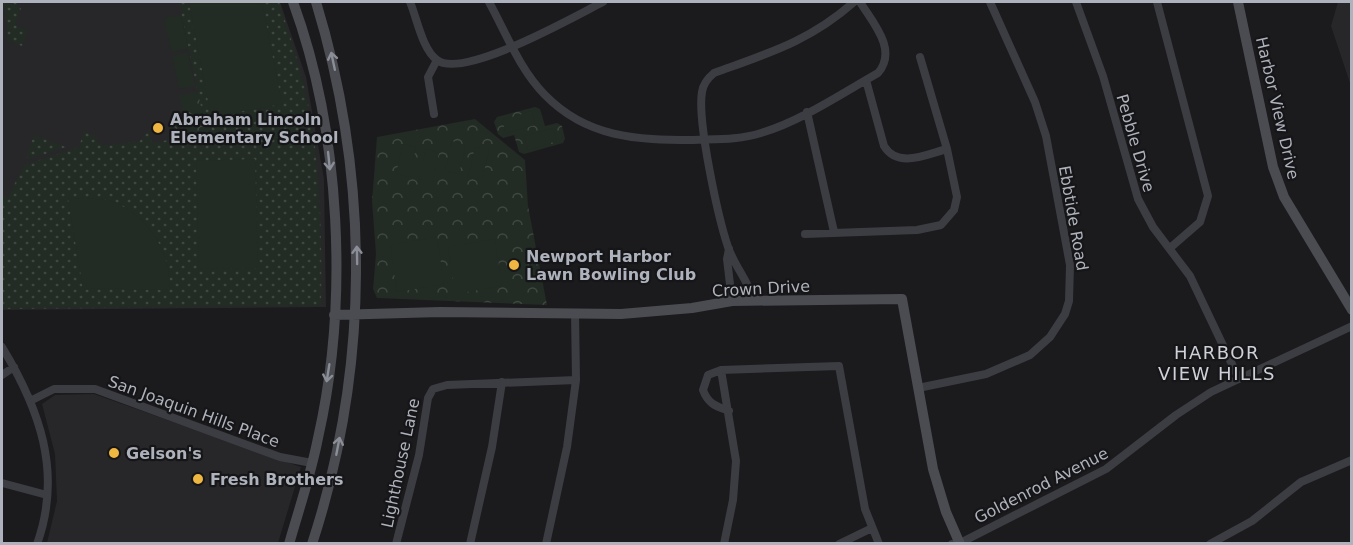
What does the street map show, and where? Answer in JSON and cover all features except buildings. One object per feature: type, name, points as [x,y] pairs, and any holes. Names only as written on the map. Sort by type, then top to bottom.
[{"type":"street","points":[[289,543],[312,463],[331,357],[337,232],[315,79],[293,2]]},
{"type":"street","points":[[312,543],[335,461],[346,405],[356,313],[357,243],[346,120],[330,47],[316,2]]},
{"type":"street","points":[[410,2],[428,49],[437,60],[456,65],[513,47],[603,2]]},
{"type":"street","points":[[489,2],[513,47],[543,94],[565,113],[606,133],[636,139],[705,140],[759,134],[807,112],[866,80],[883,67],[887,52],[885,44],[860,2]]},
{"type":"street","points":[[754,300],[747,281],[729,249],[705,140],[701,95],[708,78],[714,73],[803,39],[834,19],[854,2]]},
{"type":"street","name":"Ebbtide Road","points":[[918,388],[986,374],[1030,356],[1050,337],[1065,314],[1069,301],[1070,265],[1046,136],[1035,102],[990,2]]},
{"type":"street","name":"Pebble Drive","points":[[1076,2],[1103,76],[1132,184],[1145,213],[1190,276],[1239,379]]},
{"type":"street","points":[[1157,2],[1208,196],[1200,222],[1170,248]]},
{"type":"street","name":"Harbor View Drive","points":[[1238,2],[1273,167],[1280,187],[1352,310]]},
{"type":"street","points":[[805,234],[917,230],[941,225],[954,210],[957,197],[947,149],[920,57]]},
{"type":"street","points":[[434,114],[428,77],[437,60]]},
{"type":"street","points":[[866,80],[884,146],[891,155],[904,159],[947,149]]},
{"type":"street","points":[[807,112],[834,232]]},
{"type":"street","points":[[729,249],[727,260],[732,301]]},
{"type":"street","points":[[730,282],[747,281]]},
{"type":"street","name":"Crown Drive","points":[[334,315],[356,313],[621,314],[692,308],[732,301],[902,299],[938,491],[958,543]]},
{"type":"street","points":[[546,543],[567,447],[576,380],[575,313]]},
{"type":"street","name":"Goldenrod Avenue","points":[[958,543],[1100,472],[1191,405],[1239,379],[1352,326]]},
{"type":"street","points":[[2,348],[32,400],[45,446],[47,495],[37,543]]},
{"type":"street","points":[[729,411],[712,405],[703,390],[708,375],[721,370],[839,366],[865,509],[879,543]]},
{"type":"street","points":[[2,375],[14,367]]},
{"type":"street","points":[[721,370],[734,441],[736,481],[724,543]]},
{"type":"street","name":"Lighthouse Lane","points":[[396,543],[416,466],[430,393],[447,385],[576,380]]},
{"type":"street","points":[[470,543],[490,457],[502,382]]},
{"type":"street","name":"San Joaquin Hills Place","points":[[32,400],[54,390],[95,389],[280,457],[312,463]]},
{"type":"street","points":[[1210,543],[1252,521],[1300,482],[1352,460]]},
{"type":"street","points":[[2,483],[47,495]]},
{"type":"street","points":[[839,543],[872,528]]},
{"type":"shaded area","name":"Abraham Lincoln Elementary School","points":[[2,2],[280,2],[306,77],[324,179],[326,307],[2,310]]},
{"type":"shaded area","points":[[1338,2],[1351,2],[1351,86],[1331,26]]},
{"type":"shaded area","points":[[94,394],[301,467],[278,543],[47,543],[57,501],[55,454],[42,404],[55,395]]},
{"type":"green space","points":[[4,2],[17,2],[17,6],[21,8],[15,25],[28,30],[22,46],[8,41]]},
{"type":"green space","name":"Abraham Lincoln Elementary School","points":[[179,2],[279,2],[302,77],[313,133],[319,190],[321,306],[2,309],[2,196],[8,197],[24,165],[79,147],[84,131],[97,137],[96,141],[104,145],[140,141],[149,130],[152,143],[206,133]]},
{"type":"green space","points":[[189,2],[262,2],[282,104],[211,117]]},
{"type":"green space","points":[[181,15],[188,49],[171,52],[164,18]]},
{"type":"green space","points":[[188,52],[195,86],[179,89],[172,56]]},
{"type":"green space","points":[[198,92],[206,133],[172,138],[170,126],[185,124],[179,95]]},
{"type":"green space","points":[[535,107],[540,109],[545,126],[557,123],[562,126],[565,139],[563,143],[524,154],[519,152],[514,135],[503,138],[498,134],[494,122],[497,117]]},
{"type":"green space","points":[[532,111],[535,125],[506,133],[502,120]]},
{"type":"green space","points":[[475,119],[525,160],[528,206],[547,305],[377,298],[373,289],[376,254],[372,201],[377,137]]},
{"type":"green space","points":[[553,128],[557,141],[528,150],[524,136]]},
{"type":"green space","points":[[34,135],[66,147],[31,159],[26,157]]},
{"type":"green space","points":[[452,141],[466,145],[459,174],[445,171]]},
{"type":"green space","points":[[403,144],[416,147],[410,177],[396,174]]},
{"type":"green space","points":[[475,147],[489,150],[482,180],[468,177]]},
{"type":"green space","points":[[426,149],[439,153],[432,182],[419,179]]},
{"type":"green space","points":[[255,159],[258,268],[199,269],[196,161]]},
{"type":"green space","points":[[86,198],[113,202],[126,208],[147,226],[162,249],[167,262],[170,290],[83,288],[68,199]]},
{"type":"green space","points":[[437,237],[444,284],[397,292],[390,245]]},
{"type":"green space","points":[[495,239],[502,286],[455,294],[448,247]]},
{"type":"place","name":"Abraham Lincoln Elementary School","points":[[158,128]]},
{"type":"place","name":"Newport Harbor Lawn Bowling Club","points":[[514,265]]},
{"type":"place","name":"Gelson's","points":[[114,453]]},
{"type":"place","name":"Fresh Brothers","points":[[198,479]]},
{"type":"district","name":"HARBOR VIEW HILLS","points":[[1217,364]]}]
